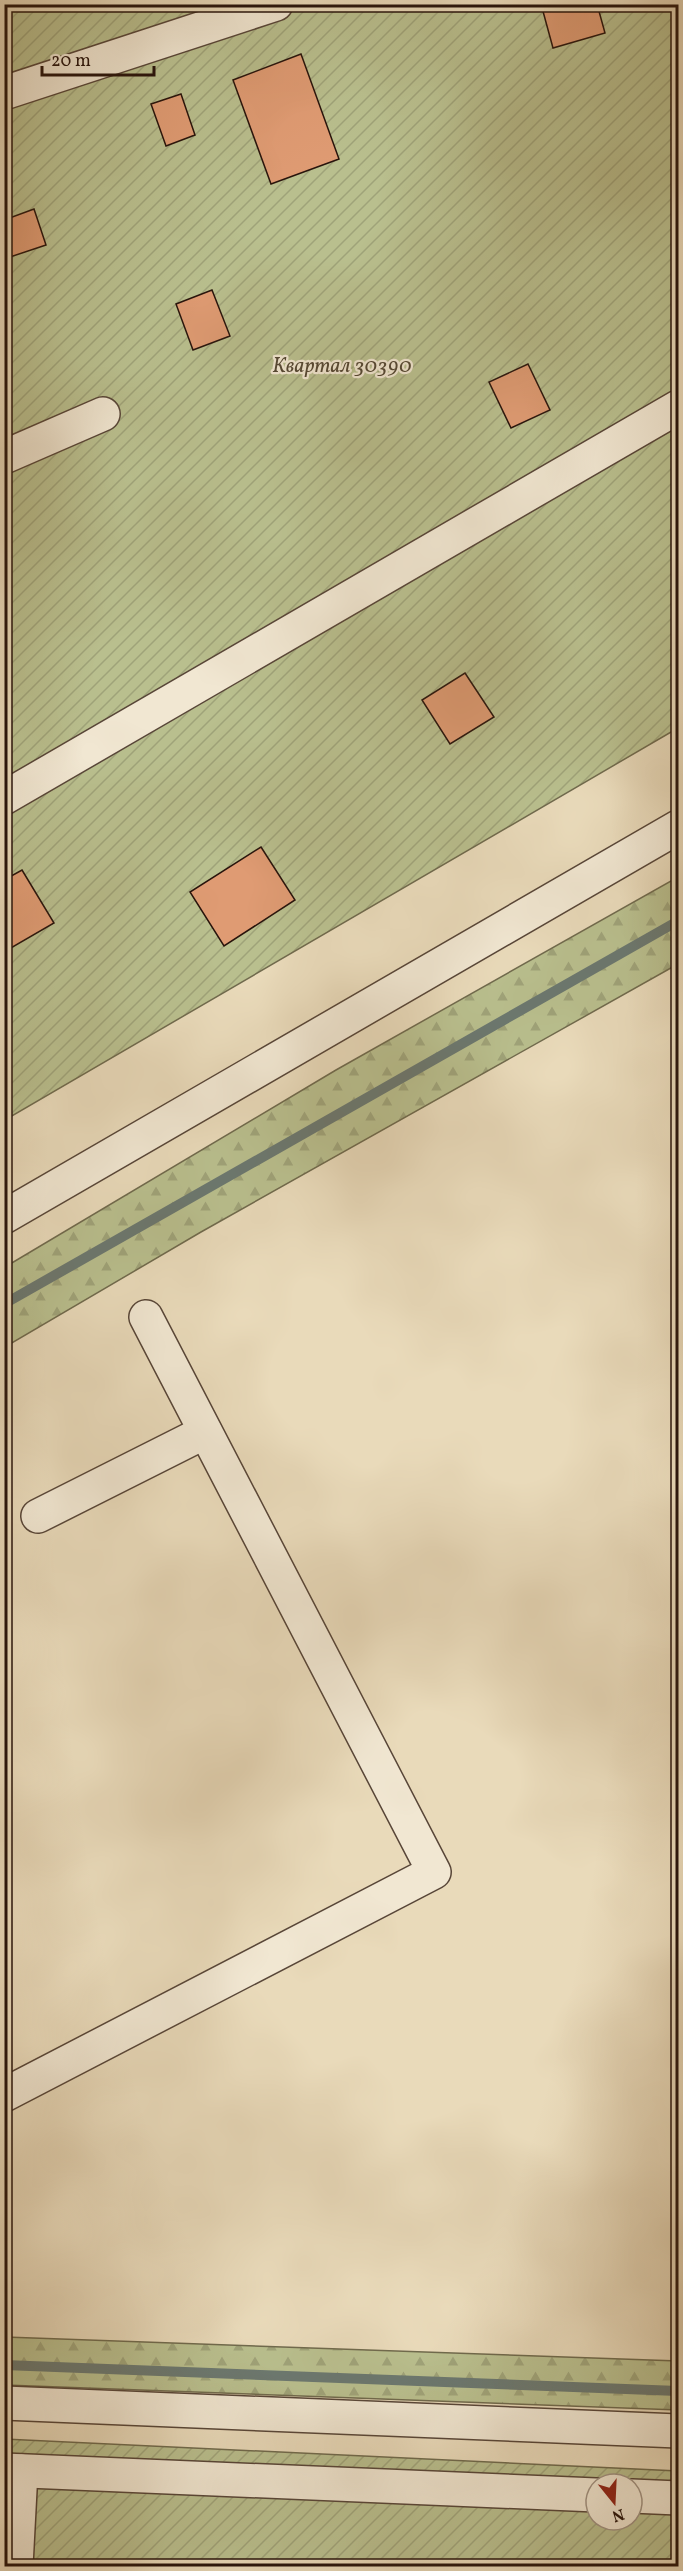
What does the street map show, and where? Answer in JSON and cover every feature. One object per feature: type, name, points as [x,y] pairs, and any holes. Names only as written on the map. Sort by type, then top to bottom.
[{"type":"street","points":[[4,93],[276,4]]},
{"type":"street","points":[[4,798],[678,407]]},
{"type":"street","points":[[4,457],[104,414]]},
{"type":"street","points":[[4,1217],[678,827]]},
{"type":"street","points":[[4,2095],[434,1872],[146,1317]]},
{"type":"street","points":[[38,1516],[205,1432]]},
{"type":"street","points":[[4,2403],[678,2431]]},
{"type":"street","points":[[16,2566],[13,2470],[584,2494]]},
{"type":"street","points":[[644,2497],[678,2498]]},
{"type":"green space","name":"Квартал 30390","points":[[5,5],[678,5],[678,728],[5,1120]]},
{"type":"green space","points":[[678,877],[678,964],[201,1232],[5,1347],[5,1267],[336,1070]]},
{"type":"green space","points":[[5,2337],[678,2361],[678,2410],[5,2385]]},
{"type":"green space","points":[[4,2439],[678,2471],[678,2566],[5,2566]]},
{"type":"building","points":[[541,4],[597,4],[605,33],[553,48]]},
{"type":"building","points":[[301,54],[339,159],[271,184],[233,80]]},
{"type":"building","points":[[181,94],[195,135],[166,146],[151,104]]},
{"type":"building","points":[[34,209],[46,245],[4,259],[4,220]]},
{"type":"building","points":[[212,290],[230,336],[193,350],[176,304]]},
{"type":"building","points":[[528,364],[550,410],[511,428],[489,382]]},
{"type":"building","points":[[465,673],[494,717],[450,744],[422,700]]},
{"type":"building","points":[[261,847],[295,900],[224,946],[190,892]]},
{"type":"building","points":[[22,870],[54,923],[4,952],[4,880]]},
{"type":"waterway","points":[[4,1304],[678,921]]},
{"type":"waterway","points":[[4,2365],[678,2391]]}]
